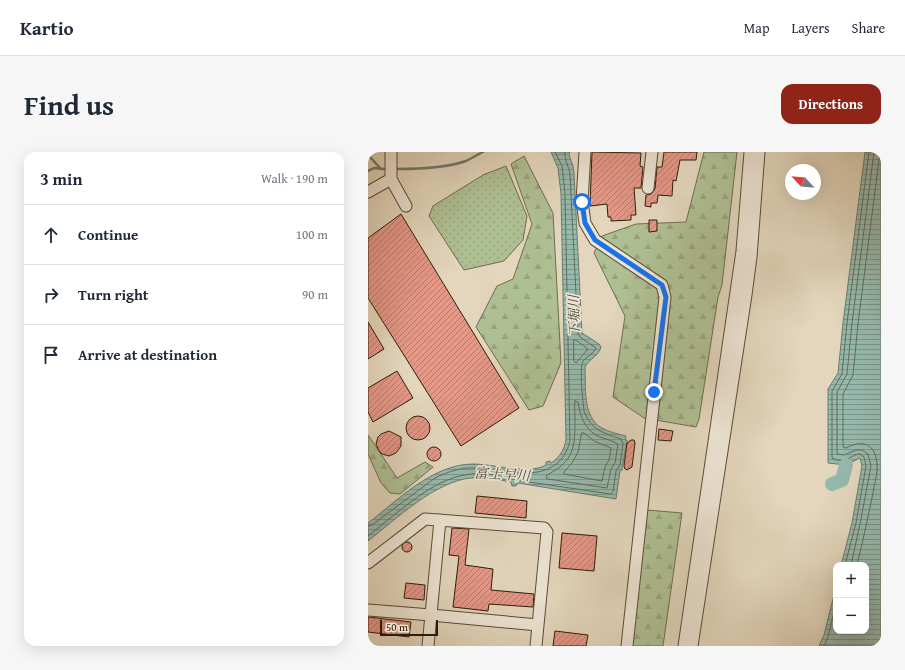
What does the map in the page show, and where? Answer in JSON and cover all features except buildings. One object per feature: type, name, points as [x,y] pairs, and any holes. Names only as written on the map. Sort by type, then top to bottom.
[{"type":"street","points":[[391,152],[391,179],[406,206]]},
{"type":"street","points":[[586,152],[582,202],[585,223],[595,240],[662,285],[666,297],[626,646]]},
{"type":"street","points":[[648,188],[652,152]]},
{"type":"street","points":[[684,646],[742,251],[750,152]]},
{"type":"street","points":[[692,646],[746,295],[751,257],[759,152]]},
{"type":"street","points":[[368,192],[391,179]]},
{"type":"street","points":[[368,563],[425,519],[544,528],[547,532],[536,646]]},
{"type":"street","points":[[428,646],[440,520]]},
{"type":"street","points":[[368,610],[538,625]]},
{"type":"green space","points":[[704,152],[737,152],[722,285],[718,297],[699,419],[696,427],[644,418],[613,397],[625,316],[594,253],[602,236],[636,224],[686,222]]},
{"type":"green space","points":[[524,156],[553,213],[561,363],[543,406],[529,410],[476,327],[497,286],[513,279],[532,224],[511,164]]},
{"type":"green space","points":[[506,166],[527,216],[523,240],[504,261],[464,270],[429,216],[433,206],[483,175]]},
{"type":"green space","points":[[368,435],[397,478],[425,462],[433,467],[400,494],[390,493],[381,483],[368,454]]},
{"type":"green space","points":[[647,510],[682,513],[663,646],[630,646]]},
{"type":"water","name":"下堀川","points":[[551,152],[570,152],[569,155],[574,173],[582,333],[599,344],[601,347],[598,353],[585,367],[586,400],[588,409],[596,423],[602,428],[626,436],[625,440],[627,440],[616,499],[518,483],[516,486],[512,486],[511,482],[491,478],[471,478],[444,486],[430,493],[368,541],[368,523],[404,494],[430,477],[444,470],[473,464],[521,469],[539,468],[546,465],[546,462],[550,461],[551,463],[554,461],[563,450],[566,440],[561,194],[558,168]]},
{"type":"water","points":[[865,152],[881,152],[881,646],[819,646],[824,635],[833,599],[833,634],[869,634],[869,562],[842,562],[852,523],[862,466],[860,458],[846,465],[828,463],[828,389],[838,373]]},
{"type":"waterway","points":[[397,169],[441,167],[466,161],[483,152]]},
{"type":"waterway","points":[[368,157],[370,157],[381,169]]},
{"type":"waterway","points":[[368,171],[374,168],[384,169]]},
{"type":"waterway","name":"富士早川","points":[[832,484],[842,480],[846,465]]},
{"type":"route","points":[[582,202],[585,223],[595,240],[662,285],[666,297],[654,392]]}]
